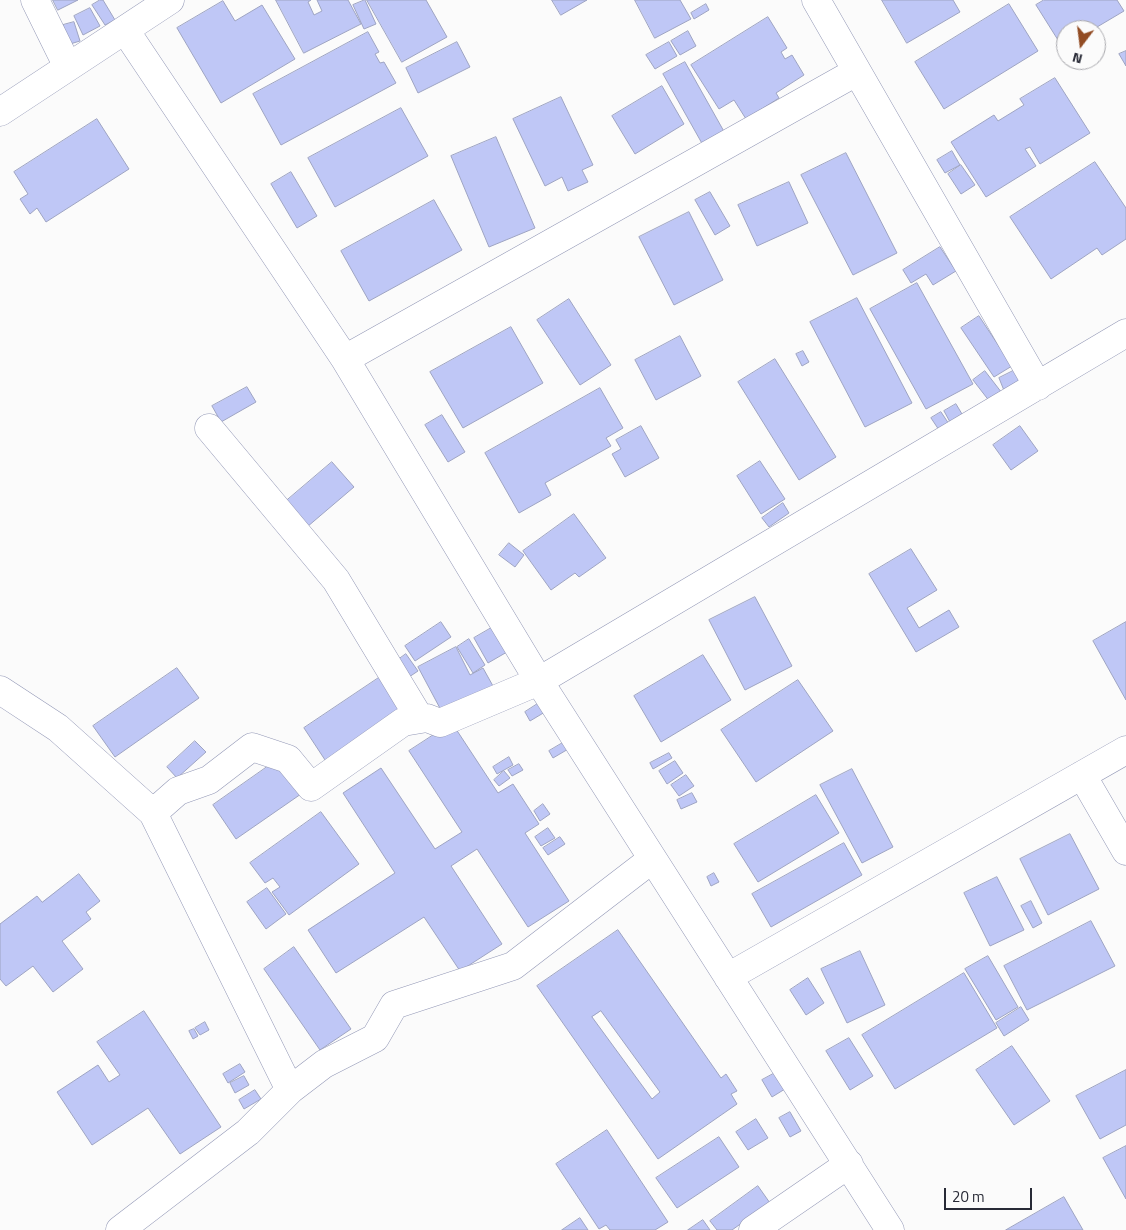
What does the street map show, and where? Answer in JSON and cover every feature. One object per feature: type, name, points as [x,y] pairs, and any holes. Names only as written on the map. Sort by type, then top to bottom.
[{"type":"street","points":[[34,0],[68,68]]},
{"type":"street","points":[[0,112],[170,0]]},
{"type":"street","points":[[816,0],[1038,386]]},
{"type":"street","points":[[125,30],[344,359],[539,681],[651,860],[850,1164],[890,1230]]},
{"type":"street","points":[[344,359],[856,72]]},
{"type":"street","points":[[153,813],[178,791],[209,780],[252,747],[288,759],[311,787],[403,722],[427,718],[440,723],[539,681],[1126,333]]},
{"type":"street","points":[[209,428],[336,580],[420,719]]},
{"type":"street","points":[[0,690],[58,728],[153,813],[290,1090]]},
{"type":"street","points":[[728,977],[1126,750]]},
{"type":"street","points":[[1082,775],[1126,851]]},
{"type":"street","points":[[120,1230],[248,1132],[290,1090],[324,1064],[375,1038],[394,1005],[513,966],[651,860]]},
{"type":"street","points":[[753,1230],[850,1164]]},
{"type":"building","points":[[53,0],[78,0],[58,10]]},
{"type":"building","points":[[103,0],[115,20],[105,25],[92,5]]},
{"type":"building","points":[[276,0],[311,0],[308,2],[314,15],[322,11],[317,0],[348,0],[361,24],[304,53]]},
{"type":"building","points":[[365,0],[376,24],[364,29],[353,5]]},
{"type":"building","points":[[367,0],[426,0],[447,37],[402,62]]},
{"type":"building","points":[[552,0],[587,0],[561,15]]},
{"type":"building","points":[[635,0],[680,0],[691,19],[655,38]]},
{"type":"building","points":[[882,0],[953,0],[960,12],[907,43]]},
{"type":"building","points":[[1044,0],[1117,0],[1124,11],[1106,22],[1106,20],[1056,20],[1056,37],[1036,5]]},
{"type":"building","points":[[223,1],[235,21],[262,5],[295,59],[221,103],[177,28]]},
{"type":"building","points":[[706,4],[709,10],[694,19],[691,13]]},
{"type":"building","points":[[1009,4],[1038,51],[944,109],[915,62]]},
{"type":"building","points":[[90,8],[100,26],[83,35],[74,16]]},
{"type":"building","points":[[768,17],[787,48],[781,52],[785,59],[792,55],[804,75],[776,93],[779,98],[746,119],[734,100],[719,109],[691,65]]},
{"type":"building","points":[[74,22],[80,41],[70,44],[63,25]]},
{"type":"building","points":[[688,31],[696,46],[680,55],[671,41]]},
{"type":"building","points":[[368,32],[379,52],[375,54],[380,63],[384,62],[396,83],[281,145],[253,94]]},
{"type":"building","points":[[457,42],[470,67],[418,93],[406,68]]},
{"type":"building","points":[[669,42],[677,56],[655,69],[646,55]]},
{"type":"building","points":[[1126,51],[1126,66],[1119,54]]},
{"type":"building","points":[[685,62],[726,135],[704,147],[663,74]]},
{"type":"building","points":[[1055,78],[1090,133],[1040,164],[1030,147],[1025,149],[1036,166],[986,197],[951,142],[994,115],[998,121],[1024,105],[1020,99]]},
{"type":"building","points":[[662,86],[684,124],[635,154],[612,116]]},
{"type":"building","points":[[561,97],[593,165],[582,170],[588,182],[568,191],[562,177],[545,186],[513,119]]},
{"type":"building","points":[[401,108],[428,156],[335,207],[308,158]]},
{"type":"building","points":[[97,119],[129,169],[46,222],[37,208],[30,214],[20,199],[28,194],[14,172]]},
{"type":"building","points":[[496,137],[535,228],[489,247],[451,156]]},
{"type":"building","points":[[952,151],[960,165],[945,173],[937,160]]},
{"type":"building","points":[[846,153],[897,253],[853,275],[801,175]]},
{"type":"building","points":[[1095,162],[1126,208],[1126,239],[1102,255],[1097,248],[1051,279],[1010,217]]},
{"type":"building","points":[[961,165],[975,185],[961,194],[948,174]]},
{"type":"building","points":[[291,172],[317,216],[297,228],[271,184]]},
{"type":"building","points":[[789,182],[808,223],[757,246],[738,205]]},
{"type":"building","points":[[710,192],[730,226],[715,235],[695,200]]},
{"type":"building","points":[[434,200],[462,250],[369,301],[341,251]]},
{"type":"building","points":[[689,212],[723,280],[674,305],[639,237]]},
{"type":"building","points":[[940,247],[956,271],[933,285],[926,274],[911,283],[903,270]]},
{"type":"building","points":[[917,283],[973,384],[926,409],[870,309]]},
{"type":"building","points":[[857,298],[912,403],[865,427],[810,322]]},
{"type":"building","points":[[569,299],[611,365],[580,385],[537,320]]},
{"type":"building","points":[[979,316],[1012,366],[994,377],[961,328]]},
{"type":"building","points":[[511,327],[543,383],[463,428],[430,372]]},
{"type":"building","points":[[680,336],[701,376],[656,400],[635,360]]},
{"type":"building","points":[[803,351],[809,362],[802,366],[796,354]]},
{"type":"building","points":[[775,359],[836,457],[799,480],[738,382]]},
{"type":"building","points":[[1017,369],[1023,385],[1005,393],[999,378]]},
{"type":"building","points":[[985,371],[1002,393],[990,402],[973,380]]},
{"type":"building","points":[[247,387],[256,402],[221,422],[212,406]]},
{"type":"building","points":[[600,388],[623,428],[606,438],[611,446],[545,483],[551,495],[519,513],[485,453]]},
{"type":"building","points":[[956,404],[962,414],[950,422],[944,411]]},
{"type":"building","points":[[941,412],[949,424],[939,430],[931,418]]},
{"type":"building","points":[[442,415],[465,452],[448,462],[425,425]]},
{"type":"building","points":[[641,426],[659,458],[625,477],[612,454],[621,449],[616,440]]},
{"type":"building","points":[[1020,426],[1038,451],[1011,470],[993,445]]},
{"type":"building","points":[[760,461],[785,499],[761,514],[737,476]]},
{"type":"building","points":[[332,462],[354,487],[307,527],[285,502]]},
{"type":"building","points":[[783,503],[789,513],[769,527],[762,518]]},
{"type":"building","points":[[574,514],[606,558],[579,577],[575,573],[551,590],[523,551]]},
{"type":"building","points":[[509,543],[524,555],[515,567],[499,555]]},
{"type":"building","points":[[911,549],[937,590],[907,608],[919,628],[949,610],[959,627],[916,652],[869,574]]},
{"type":"building","points":[[755,597],[792,666],[745,690],[709,620]]},
{"type":"building","points":[[441,622],[451,637],[415,661],[405,646]]},
{"type":"building","points":[[1126,622],[1126,700],[1093,641]]},
{"type":"building","points":[[493,627],[507,652],[488,663],[474,638]]},
{"type":"building","points":[[469,639],[485,665],[473,673],[457,647]]},
{"type":"building","points":[[456,647],[470,675],[483,668],[493,686],[442,712],[418,667]]},
{"type":"building","points":[[406,654],[418,671],[403,681],[391,665]]},
{"type":"building","points":[[703,655],[731,700],[661,742],[634,696]]},
{"type":"building","points":[[177,668],[199,698],[115,757],[93,726]]},
{"type":"building","points":[[386,673],[411,711],[329,766],[304,728]]},
{"type":"building","points":[[798,680],[833,731],[756,782],[721,730]]},
{"type":"building","points":[[539,703],[545,712],[530,721],[525,712]]},
{"type":"building","points":[[452,723],[498,793],[513,784],[539,824],[525,833],[569,901],[528,927],[477,849],[451,866],[502,944],[460,971],[424,917],[336,973],[308,930],[395,873],[343,793],[381,768],[435,849],[462,832],[409,751]]},
{"type":"building","points":[[195,741],[206,752],[177,778],[167,767]]},
{"type":"building","points":[[566,741],[570,748],[553,758],[549,751]]},
{"type":"building","points":[[669,753],[672,758],[653,769],[650,763]]},
{"type":"building","points":[[509,757],[513,765],[497,774],[493,767]]},
{"type":"building","points":[[277,760],[301,794],[236,839],[213,805]]},
{"type":"building","points":[[675,761],[683,773],[667,784],[659,771]]},
{"type":"building","points":[[519,764],[523,770],[512,776],[508,770]]},
{"type":"building","points":[[852,769],[893,847],[862,863],[820,785]]},
{"type":"building","points":[[504,771],[510,778],[499,786],[494,780]]},
{"type":"building","points":[[686,775],[694,786],[679,796],[671,785]]},
{"type":"building","points":[[692,793],[697,802],[681,809],[677,800]]},
{"type":"building","points":[[816,795],[839,833],[758,882],[734,844]]},
{"type":"building","points":[[543,804],[550,814],[540,821],[534,811]]},
{"type":"building","points":[[321,812],[359,864],[289,915],[272,892],[280,887],[273,878],[265,883],[250,863]]},
{"type":"building","points":[[548,828],[555,838],[541,846],[535,837]]},
{"type":"building","points":[[1070,834],[1099,889],[1048,915],[1020,859]]},
{"type":"building","points":[[560,837],[565,844],[548,855],[543,848]]},
{"type":"building","points":[[844,843],[862,875],[771,927],[752,894]]},
{"type":"building","points":[[714,873],[719,882],[711,886],[707,877]]},
{"type":"building","points":[[79,874],[100,901],[86,912],[91,919],[62,941],[83,969],[53,992],[33,966],[6,986],[0,979],[0,924],[37,896],[42,902]]},
{"type":"building","points":[[997,877],[1024,930],[990,946],[964,893]]},
{"type":"building","points":[[267,888],[286,914],[266,929],[247,902]]},
{"type":"building","points":[[1031,901],[1042,923],[1033,928],[1021,906]]},
{"type":"building","points":[[1091,921],[1115,966],[1027,1010],[1004,966]]},
{"type":"building","points":[[618,930],[721,1078],[726,1074],[737,1091],[731,1094],[737,1104],[658,1159],[537,986]],"holes":[[[601,1011],[660,1092],[652,1099],[592,1017]]]},
{"type":"building","points":[[294,947],[351,1029],[320,1050],[264,969]]},
{"type":"building","points":[[860,951],[885,1005],[847,1023],[821,969]]},
{"type":"building","points":[[988,956],[1018,1007],[996,1020],[965,969]]},
{"type":"building","points":[[964,973],[997,1028],[895,1089],[862,1035]]},
{"type":"building","points":[[808,978],[824,1003],[806,1015],[790,990]]},
{"type":"building","points":[[1021,1007],[1029,1020],[1004,1036],[996,1023]]},
{"type":"building","points":[[144,1011],[221,1127],[180,1154],[148,1108],[92,1145],[57,1092],[98,1065],[109,1082],[120,1075],[97,1042]]},
{"type":"building","points":[[205,1022],[209,1030],[200,1035],[195,1028]]},
{"type":"building","points":[[194,1029],[198,1036],[193,1039],[189,1031]]},
{"type":"building","points":[[849,1038],[873,1076],[850,1090],[826,1051]]},
{"type":"building","points":[[1012,1046],[1050,1101],[1014,1125],[976,1070]]},
{"type":"building","points":[[240,1064],[245,1072],[228,1083],[223,1074]]},
{"type":"building","points":[[1126,1070],[1126,1125],[1100,1139],[1076,1096]]},
{"type":"building","points":[[775,1073],[785,1089],[772,1097],[762,1080]]},
{"type":"building","points":[[244,1076],[249,1085],[235,1093],[230,1083]]},
{"type":"building","points":[[255,1090],[261,1099],[244,1109],[239,1100]]},
{"type":"building","points":[[790,1112],[801,1131],[790,1137],[779,1118]]},
{"type":"building","points":[[756,1119],[768,1138],[748,1150],[736,1132]]},
{"type":"building","points":[[607,1130],[668,1222],[655,1230],[610,1230],[606,1225],[599,1229],[556,1164]]},
{"type":"building","points":[[719,1137],[739,1167],[677,1208],[656,1178]]},
{"type":"building","points":[[1126,1146],[1126,1199],[1103,1158]]},
{"type":"building","points":[[758,1186],[770,1203],[732,1230],[717,1230],[710,1221]]},
{"type":"building","points":[[1064,1197],[1083,1230],[1006,1230]]},
{"type":"building","points":[[580,1218],[588,1230],[562,1230]]},
{"type":"building","points":[[703,1220],[710,1230],[688,1230]]}]
